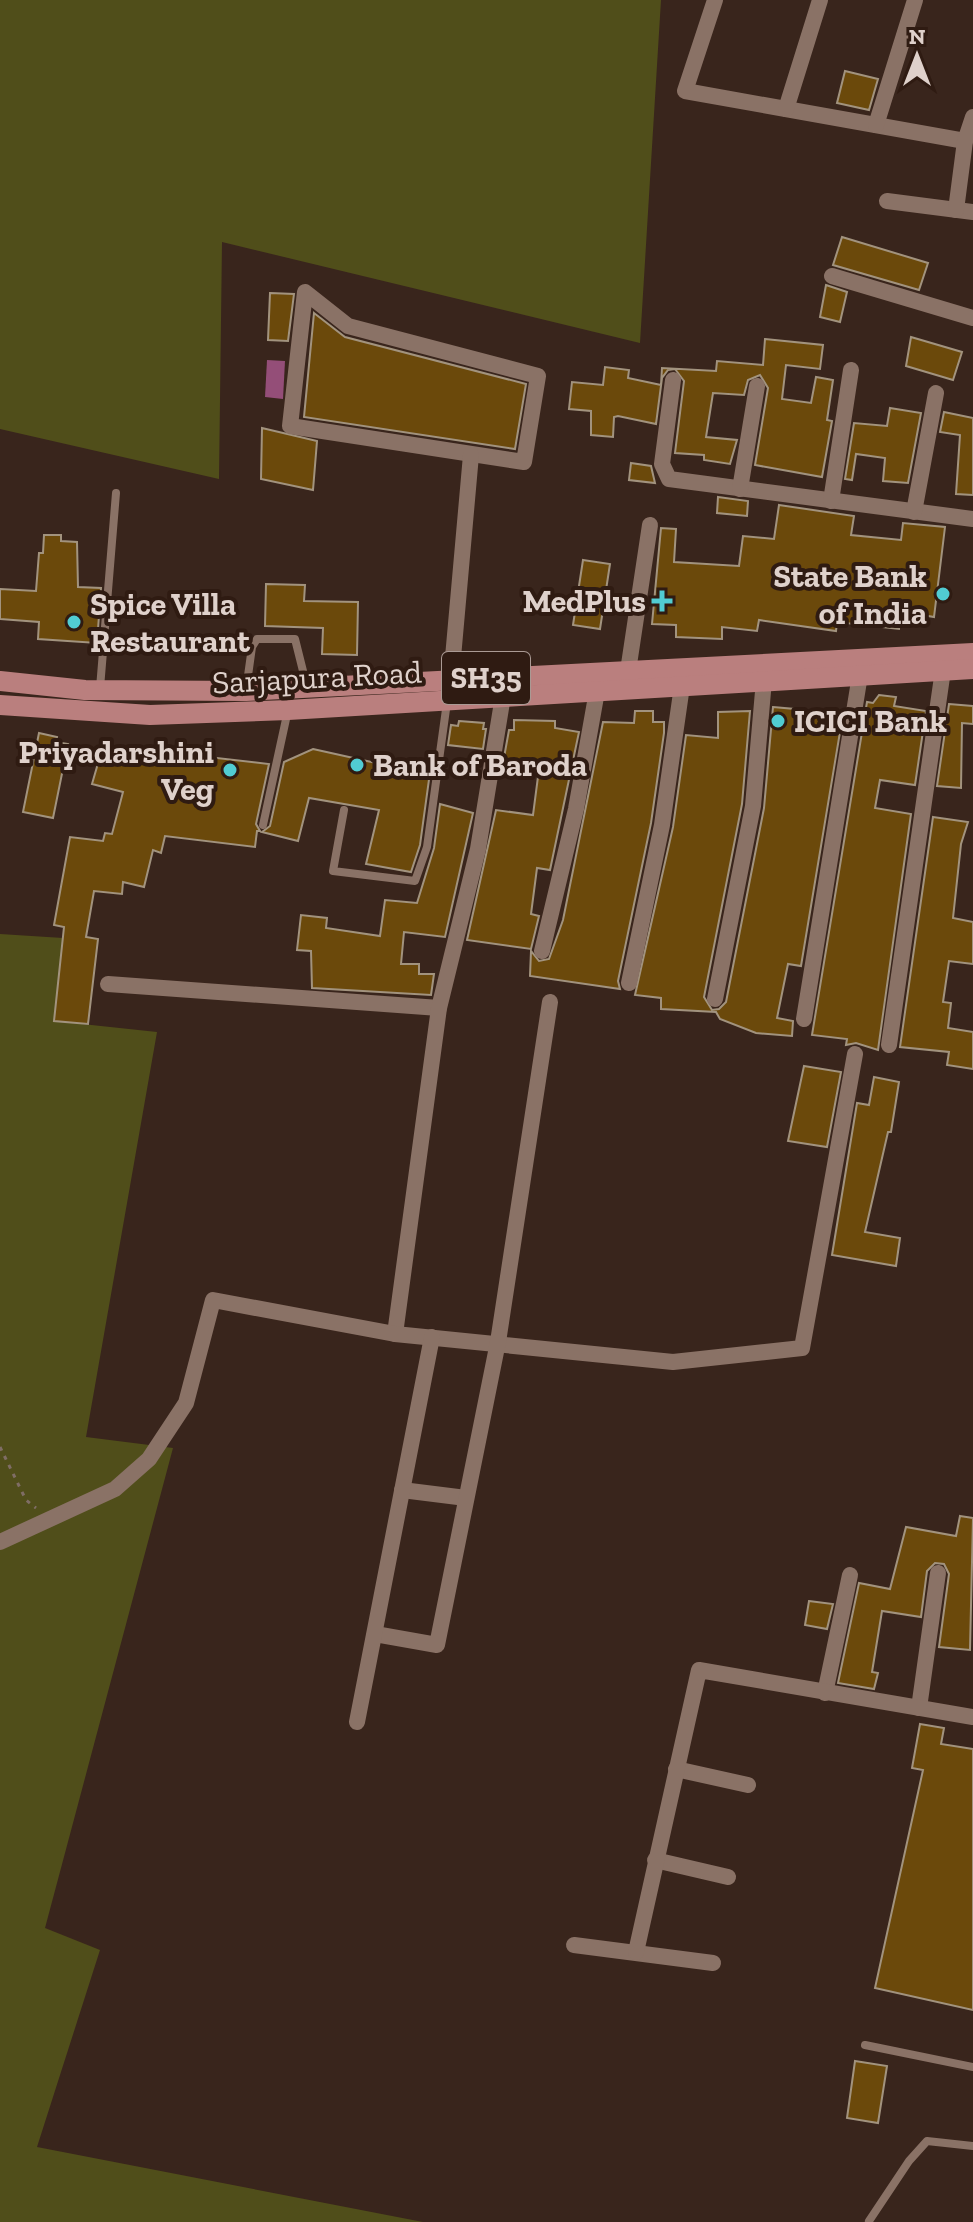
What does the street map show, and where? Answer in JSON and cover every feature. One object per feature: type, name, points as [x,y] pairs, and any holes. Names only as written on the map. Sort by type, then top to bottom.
[{"type":"main road","name":"Sarjapura Road","points":[[0,681],[151,692],[307,687],[597,691],[764,680],[829,669],[973,653]]},
{"type":"main road","name":"Sarjapura Road","points":[[498,690],[628,671],[829,669],[860,675],[973,669]]},
{"type":"main road","points":[[299,710],[307,687]]},
{"type":"main road","name":"Sarjapura Road","points":[[0,705],[150,715],[299,710],[449,690]]},
{"type":"main road","points":[[150,715],[151,692]]},
{"type":"street","points":[[715,0],[685,91],[965,141]]},
{"type":"street","points":[[786,109],[820,0]]},
{"type":"street","points":[[876,125],[915,0]]},
{"type":"street","points":[[887,201],[965,211],[965,141],[973,117]]},
{"type":"street","points":[[832,276],[973,318]]},
{"type":"street","points":[[305,292],[348,326],[538,376],[524,462],[471,455],[290,426],[305,292]]},
{"type":"street","points":[[831,501],[851,370]]},
{"type":"street","points":[[673,380],[662,464],[665,475],[675,481],[973,519]]},
{"type":"street","points":[[740,489],[757,386]]},
{"type":"street","points":[[914,512],[936,393]]},
{"type":"street","points":[[449,690],[471,455]]},
{"type":"street","points":[[628,671],[650,525]]},
{"type":"street","points":[[889,1045],[943,670]]},
{"type":"street","points":[[804,1019],[860,675]]},
{"type":"street","points":[[715,999],[753,806],[764,680]]},
{"type":"street","points":[[629,983],[662,825],[682,686]]},
{"type":"street","points":[[395,1334],[439,1008],[478,849],[498,690]]},
{"type":"street","points":[[542,951],[576,809],[597,691]]},
{"type":"street","points":[[108,984],[439,1008]]},
{"type":"street","points":[[375,1634],[437,1645],[498,1342],[550,1002]]},
{"type":"street","points":[[0,1542],[125,1483],[160,1446],[186,1403],[213,1300],[395,1334],[673,1362],[802,1348],[855,1054]]},
{"type":"street","points":[[357,1722],[432,1337]]},
{"type":"street","points":[[402,1490],[466,1498]]},
{"type":"street","points":[[919,1708],[938,1573]]},
{"type":"street","points":[[825,1693],[850,1575]]},
{"type":"street","points":[[636,1952],[699,1670],[973,1717]]},
{"type":"street","points":[[676,1769],[748,1785]]},
{"type":"street","points":[[655,1860],[728,1877]]},
{"type":"street","points":[[574,1945],[713,1963]]},
{"type":"lane","points":[[99,690],[116,493]]},
{"type":"lane","points":[[246,691],[252,647],[257,639],[295,639],[307,687]]},
{"type":"lane","points":[[344,810],[333,871],[415,881],[427,847],[449,690]]},
{"type":"lane","points":[[263,825],[299,710]]},
{"type":"lane","points":[[865,2045],[973,2067]]},
{"type":"lane","points":[[869,2221],[909,2161],[927,2141],[973,2146]]},
{"type":"path","points":[[0,1447],[26,1500],[48,1519]]},
{"type":"shaded area","points":[[0,0],[661,0],[640,343],[222,242],[219,479],[0,429]]},
{"type":"shaded area","points":[[267,360],[285,361],[283,399],[265,397]]},
{"type":"shaded area","points":[[0,934],[63,938],[54,1021],[157,1032],[86,1437],[173,1448],[45,1928],[100,1950],[37,2147],[423,2222],[0,2222]]},
{"type":"building","points":[[845,71],[878,79],[869,110],[837,103]]},
{"type":"building","points":[[842,237],[928,263],[919,290],[833,265]]},
{"type":"building","points":[[826,285],[847,292],[840,322],[820,317]]},
{"type":"building","points":[[270,293],[294,294],[288,341],[268,340]]},
{"type":"building","points":[[314,313],[345,337],[526,384],[515,449],[304,417]]},
{"type":"building","points":[[911,337],[962,352],[953,380],[906,366]]},
{"type":"building","points":[[765,339],[823,345],[820,369],[786,365],[782,399],[811,403],[816,377],[833,380],[827,420],[832,421],[822,477],[755,465],[768,388],[760,375],[748,380],[744,395],[713,393],[706,437],[737,440],[730,464],[704,460],[704,455],[675,453],[684,381],[675,369],[668,370],[662,378],[656,424],[618,416],[614,417],[613,437],[591,435],[591,411],[569,409],[572,382],[603,385],[605,367],[629,370],[628,378],[661,385],[662,368],[716,371],[717,361],[763,365]]},
{"type":"building","points":[[890,408],[921,413],[908,483],[883,481],[885,458],[856,454],[852,480],[845,479],[854,423],[887,426]]},
{"type":"building","points":[[944,412],[973,418],[973,495],[956,494],[960,435],[940,432]]},
{"type":"building","points":[[262,428],[317,441],[313,490],[261,479]]},
{"type":"building","points":[[631,463],[651,466],[655,483],[629,480]]},
{"type":"building","points":[[718,497],[748,501],[747,516],[717,513]]},
{"type":"building","points":[[779,505],[854,516],[851,535],[901,540],[903,523],[945,527],[934,617],[900,611],[899,629],[837,622],[836,631],[759,620],[757,631],[722,627],[722,639],[676,637],[676,625],[652,624],[661,528],[676,529],[674,562],[739,566],[743,536],[774,539]]},
{"type":"building","points":[[44,535],[61,535],[61,541],[77,542],[78,587],[101,588],[97,643],[38,639],[39,622],[0,619],[0,589],[36,591],[39,553],[43,553]]},
{"type":"building","points":[[583,560],[610,564],[600,629],[573,625]]},
{"type":"building","points":[[266,584],[305,585],[304,601],[358,602],[357,655],[322,654],[323,628],[265,626]]},
{"type":"building","points":[[879,695],[896,697],[894,706],[926,711],[915,785],[880,780],[875,808],[911,814],[878,1050],[856,1043],[846,1045],[847,1039],[812,1035],[867,702],[873,703]]},
{"type":"building","points":[[949,704],[973,706],[973,724],[962,723],[961,788],[937,786]]},
{"type":"building","points":[[773,707],[806,710],[806,715],[842,720],[801,966],[788,964],[777,1018],[793,1021],[792,1036],[756,1033],[720,1019],[716,1012],[661,1009],[661,998],[635,995],[673,827],[686,735],[718,738],[718,712],[750,711],[742,804],[704,997],[712,1010],[719,1009],[726,1002],[764,808]]},
{"type":"building","points":[[635,711],[653,711],[653,722],[664,722],[664,733],[651,823],[618,981],[620,989],[530,976],[531,951],[539,961],[549,959],[563,920],[603,722],[634,723]]},
{"type":"building","points":[[514,720],[555,721],[555,728],[579,732],[550,870],[537,868],[531,914],[539,916],[531,949],[467,940],[496,810],[533,815],[539,769],[503,763],[509,730],[514,730]]},
{"type":"building","points":[[459,721],[484,723],[483,749],[448,745],[451,725],[458,726]]},
{"type":"building","points":[[39,733],[57,737],[56,742],[68,744],[53,818],[23,812]]},
{"type":"building","points":[[103,746],[163,759],[165,752],[269,764],[256,824],[260,831],[257,831],[255,847],[165,836],[161,853],[153,850],[144,887],[123,882],[122,894],[94,891],[86,937],[98,939],[88,1024],[54,1021],[64,927],[54,925],[70,837],[103,841],[105,833],[112,834],[123,792],[92,784]]},
{"type":"building","points":[[313,749],[385,765],[386,758],[431,765],[420,845],[411,872],[366,864],[379,810],[309,798],[298,841],[262,832],[270,826],[284,762]]},
{"type":"building","points":[[440,804],[473,813],[445,937],[404,932],[401,964],[419,964],[419,974],[434,974],[431,995],[312,988],[311,951],[297,950],[301,915],[327,918],[326,928],[380,936],[385,900],[417,903],[434,848]]},
{"type":"building","points":[[933,817],[968,822],[961,844],[953,918],[973,922],[973,964],[949,961],[943,1002],[951,1003],[948,1028],[973,1032],[973,1069],[947,1065],[949,1052],[900,1047]]},
{"type":"building","points":[[804,1066],[841,1072],[827,1147],[788,1141]]},
{"type":"building","points":[[874,1077],[899,1082],[891,1132],[888,1132],[865,1232],[900,1238],[896,1266],[832,1255],[857,1103],[869,1105]]},
{"type":"building","points":[[960,1516],[973,1518],[970,1650],[939,1647],[949,1574],[944,1564],[935,1563],[927,1571],[921,1617],[882,1611],[872,1672],[878,1673],[874,1689],[838,1683],[859,1583],[890,1589],[906,1527],[956,1536]]},
{"type":"building","points":[[809,1601],[833,1604],[827,1629],[805,1625]]},
{"type":"building","points":[[920,1724],[944,1728],[941,1744],[973,1749],[973,2010],[875,1988],[923,1770],[912,1768]]},
{"type":"building","points":[[855,2061],[887,2066],[878,2123],[847,2118]]},
{"type":"place","name":"State Bank of India","points":[[943,594]]},
{"type":"place","name":"MedPlus","points":[[662,601]]},
{"type":"place","name":"Spice Villa Restaurant","points":[[74,622]]},
{"type":"place","name":"ICICI Bank","points":[[778,721]]},
{"type":"place","name":"Bank of Baroda","points":[[357,765]]},
{"type":"place","name":"Priyadarshini Veg","points":[[230,770]]}]
